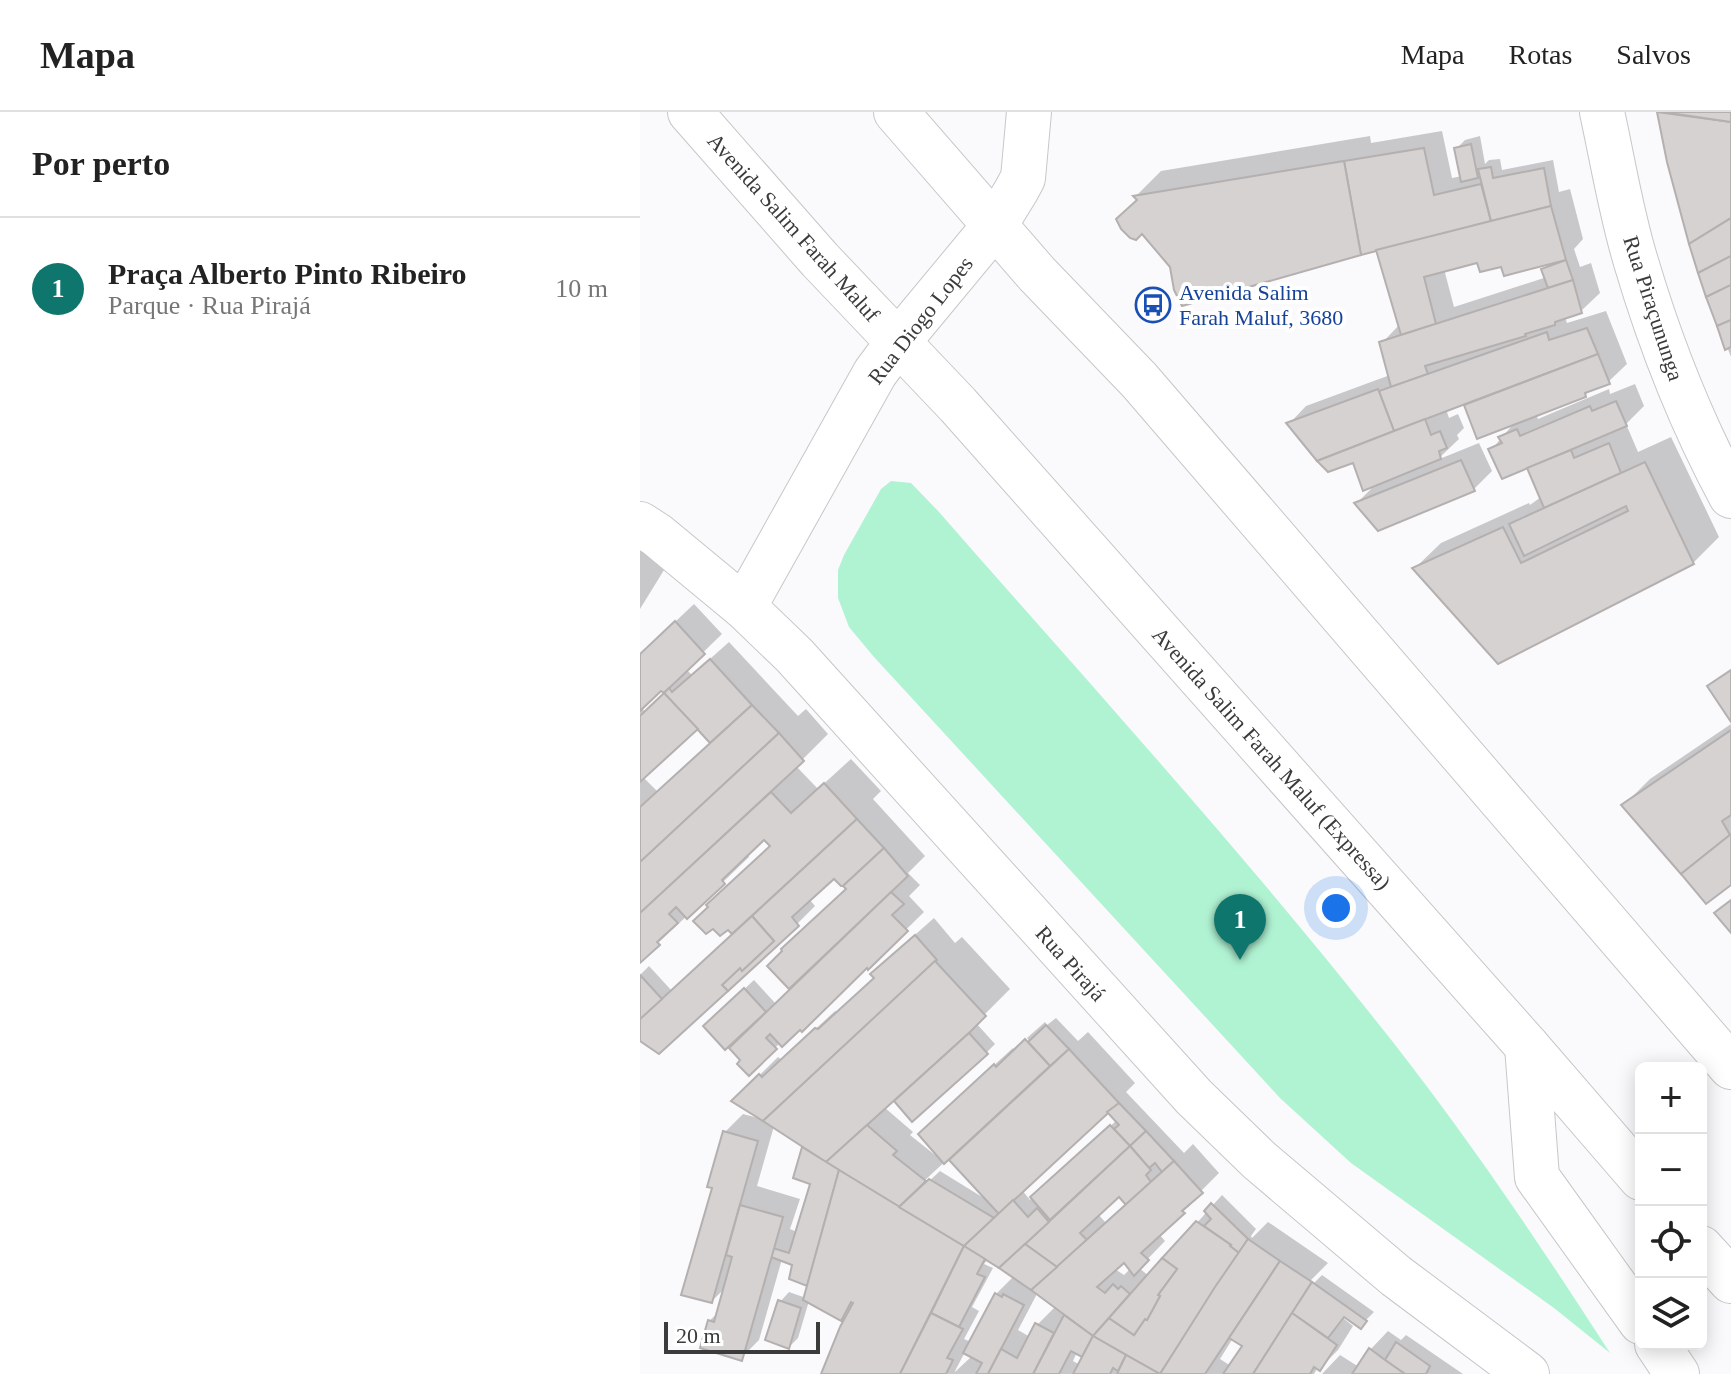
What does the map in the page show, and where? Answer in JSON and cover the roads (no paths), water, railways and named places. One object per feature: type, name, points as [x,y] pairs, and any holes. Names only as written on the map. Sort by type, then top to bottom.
[{"type":"main road","name":"Avenida Salim Farah Maluf","points":[[690,112],[820,260],[898,342]]},
{"type":"main road","points":[[896,112],[1037,274],[1139,380],[1731,1067]]},
{"type":"main road","name":"Rua Diogo Lopes","points":[[744,607],[875,373],[995,225],[1023,178],[1029,112]]},
{"type":"main road","name":"Rua Piraçununga","points":[[1602,112],[1635,260],[1668,360],[1731,496]]},
{"type":"main road","name":"Avenida Salim Farah Maluf (Expressa)","points":[[898,342],[968,417],[1635,1171]]},
{"type":"main road","name":"Rua Pirajá","points":[[640,524],[744,607],[794,655],[1194,1097],[1259,1160],[1396,1276],[1527,1374]]},
{"type":"main road","points":[[1527,1046],[1537,1177],[1635,1314]]},
{"type":"main road","points":[[1707,1255],[1731,1281]]},
{"type":"main road","points":[[1661,1350],[1677,1374]]},
{"type":"place","name":"Avenida Salim Farah Maluf, 3680","points":[[1153,305]]},
{"type":"place","name":"Praça Alberto Pinto Ribeiro","points":[[1240,960]]}]
